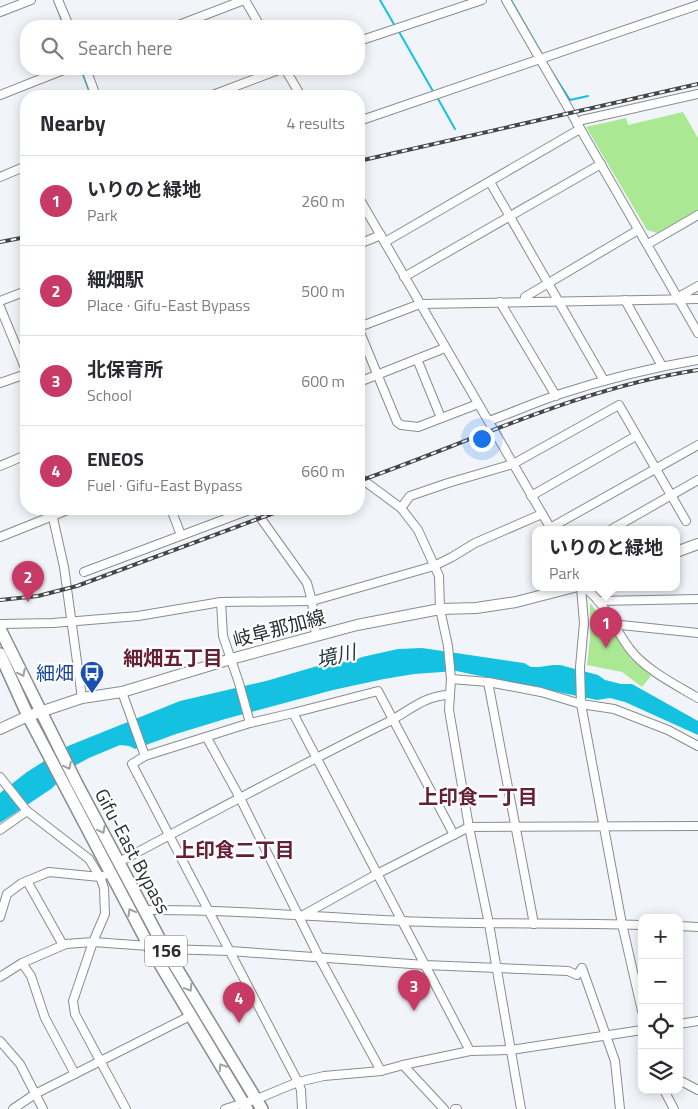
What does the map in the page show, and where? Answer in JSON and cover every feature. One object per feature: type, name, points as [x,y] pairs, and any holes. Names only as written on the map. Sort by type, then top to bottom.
[{"type":"highway","name":"Gifu-East Bypass","points":[[0,629],[79,788],[165,949],[259,1104]]},
{"type":"highway","name":"Gifu-East Bypass","points":[[0,654],[105,874],[246,1106]]},
{"type":"main road","points":[[680,551],[698,544]]},
{"type":"main road","name":"岐阜那加線","points":[[0,729],[41,711],[82,698],[122,692],[231,659],[357,625],[440,609],[476,608],[516,602],[559,591]]},
{"type":"street","points":[[0,12],[31,0]]},
{"type":"street","points":[[58,0],[66,20]]},
{"type":"street","points":[[192,20],[244,0],[256,20]]},
{"type":"street","points":[[365,39],[482,0]]},
{"type":"street","points":[[506,0],[698,333]]},
{"type":"street","points":[[365,119],[698,5]]},
{"type":"street","points":[[0,95],[51,75]]},
{"type":"street","points":[[88,75],[94,90]]},
{"type":"street","points":[[226,90],[265,75]]},
{"type":"street","points":[[289,75],[297,90]]},
{"type":"street","points":[[365,242],[383,238],[490,182],[579,127],[582,120],[698,94]]},
{"type":"street","points":[[404,278],[601,164]]},
{"type":"street","points":[[0,177],[20,169]]},
{"type":"street","points":[[490,182],[560,302],[603,381]]},
{"type":"street","points":[[365,208],[548,526]]},
{"type":"street","points":[[648,244],[698,215]]},
{"type":"street","points":[[524,302],[525,297],[638,230]]},
{"type":"street","points":[[680,300],[682,295],[698,286]]},
{"type":"street","points":[[0,301],[20,293]]},
{"type":"street","points":[[365,327],[420,304],[698,299]]},
{"type":"street","points":[[625,300],[662,366]]},
{"type":"street","points":[[500,302],[556,396]]},
{"type":"street","points":[[0,307],[20,357]]},
{"type":"street","points":[[365,344],[397,422],[418,427],[478,404]]},
{"type":"street","points":[[365,379],[445,348]]},
{"type":"street","points":[[417,359],[441,418]]},
{"type":"street","points":[[489,421],[603,381],[662,366],[698,360]]},
{"type":"street","points":[[0,383],[20,375]]},
{"type":"street","points":[[401,508],[410,496],[513,464],[619,405],[686,521]]},
{"type":"street","points":[[531,496],[636,436]]},
{"type":"street","points":[[555,526],[698,445]]},
{"type":"street","points":[[0,466],[20,458]]},
{"type":"street","points":[[617,526],[698,480]]},
{"type":"street","points":[[365,481],[401,508],[418,530],[439,576],[440,609],[448,646],[451,677],[449,710],[521,1109]]},
{"type":"street","points":[[0,624],[73,622],[156,614],[221,602],[312,601],[434,566],[475,543],[542,514]]},
{"type":"street","points":[[0,537],[46,515]]},
{"type":"street","points":[[53,515],[73,622],[82,698]]},
{"type":"street","points":[[174,515],[182,535]]},
{"type":"street","points":[[84,572],[241,515]]},
{"type":"street","points":[[262,520],[307,583],[312,601],[316,636]]},
{"type":"street","points":[[582,591],[584,623],[580,667],[581,702],[622,924],[640,1004]]},
{"type":"street","points":[[589,591],[593,593],[630,649],[640,659],[672,683],[698,698]]},
{"type":"street","points":[[598,601],[698,599]]},
{"type":"street","points":[[221,602],[223,636],[250,723]]},
{"type":"street","points":[[615,627],[621,625],[698,633]]},
{"type":"street","points":[[451,677],[542,692],[614,709],[668,730],[698,746]]},
{"type":"street","points":[[488,682],[534,924]]},
{"type":"street","points":[[302,1109],[301,1090],[298,1082],[132,764],[145,756],[250,723],[378,691],[454,835]]},
{"type":"street","points":[[122,692],[145,756]]},
{"type":"street","points":[[120,862],[316,757],[392,720],[429,698],[450,695]]},
{"type":"street","points":[[293,713],[470,1051]]},
{"type":"street","points":[[207,738],[302,914],[320,957],[381,1071]]},
{"type":"street","points":[[0,777],[26,811],[105,874]]},
{"type":"street","points":[[0,830],[26,811]]},
{"type":"street","points":[[302,914],[469,827],[698,826]]},
{"type":"street","points":[[0,917],[7,894],[15,887],[27,881],[49,872],[105,874]]},
{"type":"street","points":[[105,874],[104,914],[73,1001],[75,1014],[126,1109]]},
{"type":"street","points":[[27,881],[63,946]]},
{"type":"street","points":[[144,910],[209,910],[489,924],[638,925]]},
{"type":"street","points":[[683,926],[698,927]]},
{"type":"street","points":[[0,977],[22,963],[63,946],[93,942],[149,946]]},
{"type":"street","points":[[165,949],[230,951],[425,965],[568,971],[577,975],[582,968],[615,1061],[620,1109]]},
{"type":"street","points":[[22,963],[31,976],[45,1018],[75,1074]]},
{"type":"street","points":[[13,1109],[35,1094],[190,1016]]},
{"type":"street","points":[[683,1023],[698,1021]]},
{"type":"street","points":[[225,1109],[259,1104],[298,1082],[331,1076],[381,1071],[404,1064],[470,1051],[511,1050],[638,1031]]},
{"type":"street","points":[[0,1041],[20,1064],[43,1109]]},
{"type":"street","points":[[404,1064],[444,1109]]},
{"type":"street","points":[[683,1082],[698,1090]]},
{"type":"street","points":[[666,1094],[674,1109]]},
{"type":"green space","points":[[683,112],[698,138],[698,210],[657,233],[647,230],[586,127],[626,118],[628,125]]},
{"type":"green space","points":[[590,603],[630,658],[651,676],[642,687],[622,672],[587,665],[590,639]]},
{"type":"water","points":[[422,648],[524,663],[531,667],[560,665],[598,675],[605,680],[621,684],[632,684],[698,721],[698,735],[625,702],[610,698],[597,700],[456,671],[414,674],[333,690],[225,719],[135,749],[120,745],[76,765],[51,789],[0,823],[0,793],[27,772],[68,746],[180,701],[266,681],[338,660],[344,662],[398,649]]},
{"type":"waterway","points":[[54,0],[62,20]]},
{"type":"waterway","points":[[380,0],[395,26]]},
{"type":"waterway","points":[[511,0],[543,56]]},
{"type":"waterway","points":[[398,30],[434,93]]},
{"type":"waterway","points":[[545,61],[570,100],[588,96]]},
{"type":"waterway","points":[[83,75],[89,90]]},
{"type":"waterway","points":[[437,97],[455,129]]},
{"type":"railway","points":[[365,160],[698,84]]},
{"type":"railway","points":[[0,242],[20,238]]},
{"type":"railway","points":[[365,479],[568,403],[654,378],[698,370]]},
{"type":"railway","points":[[0,600],[38,596],[77,586],[269,515]]},
{"type":"place","name":"細畑駅","points":[[28,602]]},
{"type":"place","name":"いりのと緑地","points":[[606,648]]},
{"type":"place","name":"細畑","points":[[92,694]]},
{"type":"place","name":"北保育所","points":[[414,1011]]},
{"type":"place","name":"ENEOS","points":[[239,1023]]},
{"type":"district","name":"細畑五丁目","points":[[173,658]]},
{"type":"district","name":"上印食一丁目","points":[[478,797]]},
{"type":"district","name":"上印食二丁目","points":[[235,850]]},
{"type":"water label","name":"境川","points":[[336,656]]}]
